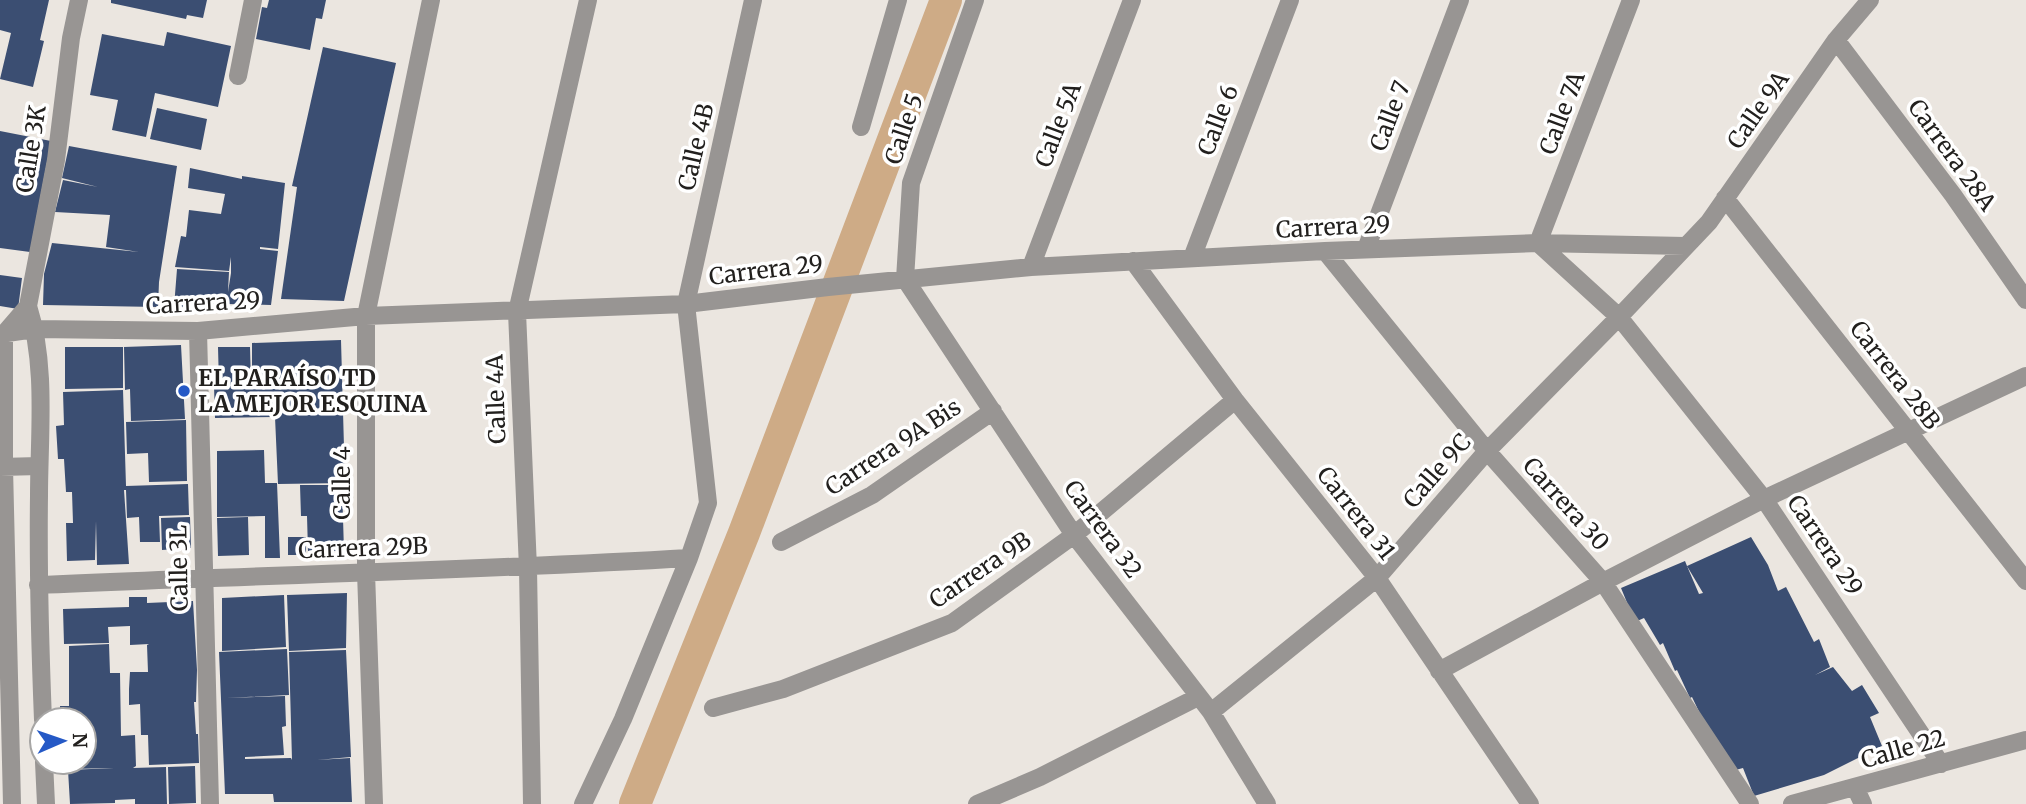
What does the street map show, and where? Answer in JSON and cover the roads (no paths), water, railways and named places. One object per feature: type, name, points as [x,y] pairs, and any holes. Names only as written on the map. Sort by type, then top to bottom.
[{"type":"street","name":"Calle 3K","points":[[2,334],[28,306],[56,160],[71,38],[79,0]]},
{"type":"street","points":[[238,76],[253,0]]},
{"type":"street","name":"Calle 4","points":[[374,804],[366,572],[366,316],[431,0]]},
{"type":"street","name":"Calle 4A","points":[[532,804],[527,568],[517,312],[588,0]]},
{"type":"street","name":"Calle 4B","points":[[686,304],[753,0]]},
{"type":"street","points":[[861,127],[898,0]]},
{"type":"street","name":"Calle 5","points":[[905,279],[911,183],[975,0]]},
{"type":"street","name":"Calle 5A","points":[[1031,267],[1132,0]]},
{"type":"street","name":"Calle 6","points":[[1192,258],[1290,0]]},
{"type":"street","name":"Calle 7","points":[[1366,249],[1460,0]]},
{"type":"street","name":"Calle 7A","points":[[1538,243],[1631,0]]},
{"type":"street","name":"Calle 9A","points":[[1685,246],[1709,222],[1836,40],[1870,0]]},
{"type":"street","name":"Carrera 28A","points":[[1836,40],[1953,195],[2026,300]]},
{"type":"street","name":"Carrera 28B","points":[[1725,198],[2026,581]]},
{"type":"street","name":"Carrera 29","points":[[1538,243],[1619,317],[1764,499],[1941,764]]},
{"type":"street","name":"Carrera 29","points":[[2,334],[36,329],[198,331],[366,316],[686,304],[905,279],[1133,261],[1538,243],[1685,246]]},
{"type":"street","name":"Calle 9C","points":[[1211,712],[1377,578],[1487,451],[1685,246]]},
{"type":"street","name":"Carrera 30","points":[[1325,251],[1487,451],[1603,582],[1750,804]]},
{"type":"street","name":"Carrera 31","points":[[1133,261],[1235,400],[1377,578],[1530,804]]},
{"type":"street","name":"Carrera 32","points":[[905,279],[1074,535],[1211,712],[1267,804]]},
{"type":"street","points":[[583,804],[623,719],[689,558],[708,503],[686,304]]},
{"type":"street","points":[[28,306],[36,329],[40,393],[38,585],[42,706]]},
{"type":"street","name":"Calle 3L","points":[[198,331],[210,804]]},
{"type":"street","points":[[2,334],[4,710],[12,804]]},
{"type":"street","points":[[1439,671],[1764,499],[2026,376]]},
{"type":"street","name":"Carrera 9B","points":[[713,708],[783,688],[953,623],[1074,535],[1235,400]]},
{"type":"street","name":"Carrera 9A Bis","points":[[781,541],[872,495],[993,411]]},
{"type":"street","points":[[2,467],[39,466]]},
{"type":"street","name":"Carrera 29B","points":[[38,585],[204,577],[527,568],[689,558]]},
{"type":"street","points":[[977,804],[1040,777],[1198,697]]},
{"type":"street","name":"Calle 22","points":[[1792,804],[2026,740]]},
{"type":"street","points":[[45,776],[46,804]]},
{"type":"street","points":[[1855,788],[1863,804]]},
{"type":"waterway","points":[[635,804],[744,533],[946,0]]},
{"type":"place","name":"EL PARAÍSO TD LA MEJOR ESQUINA","points":[[184,391]]}]
